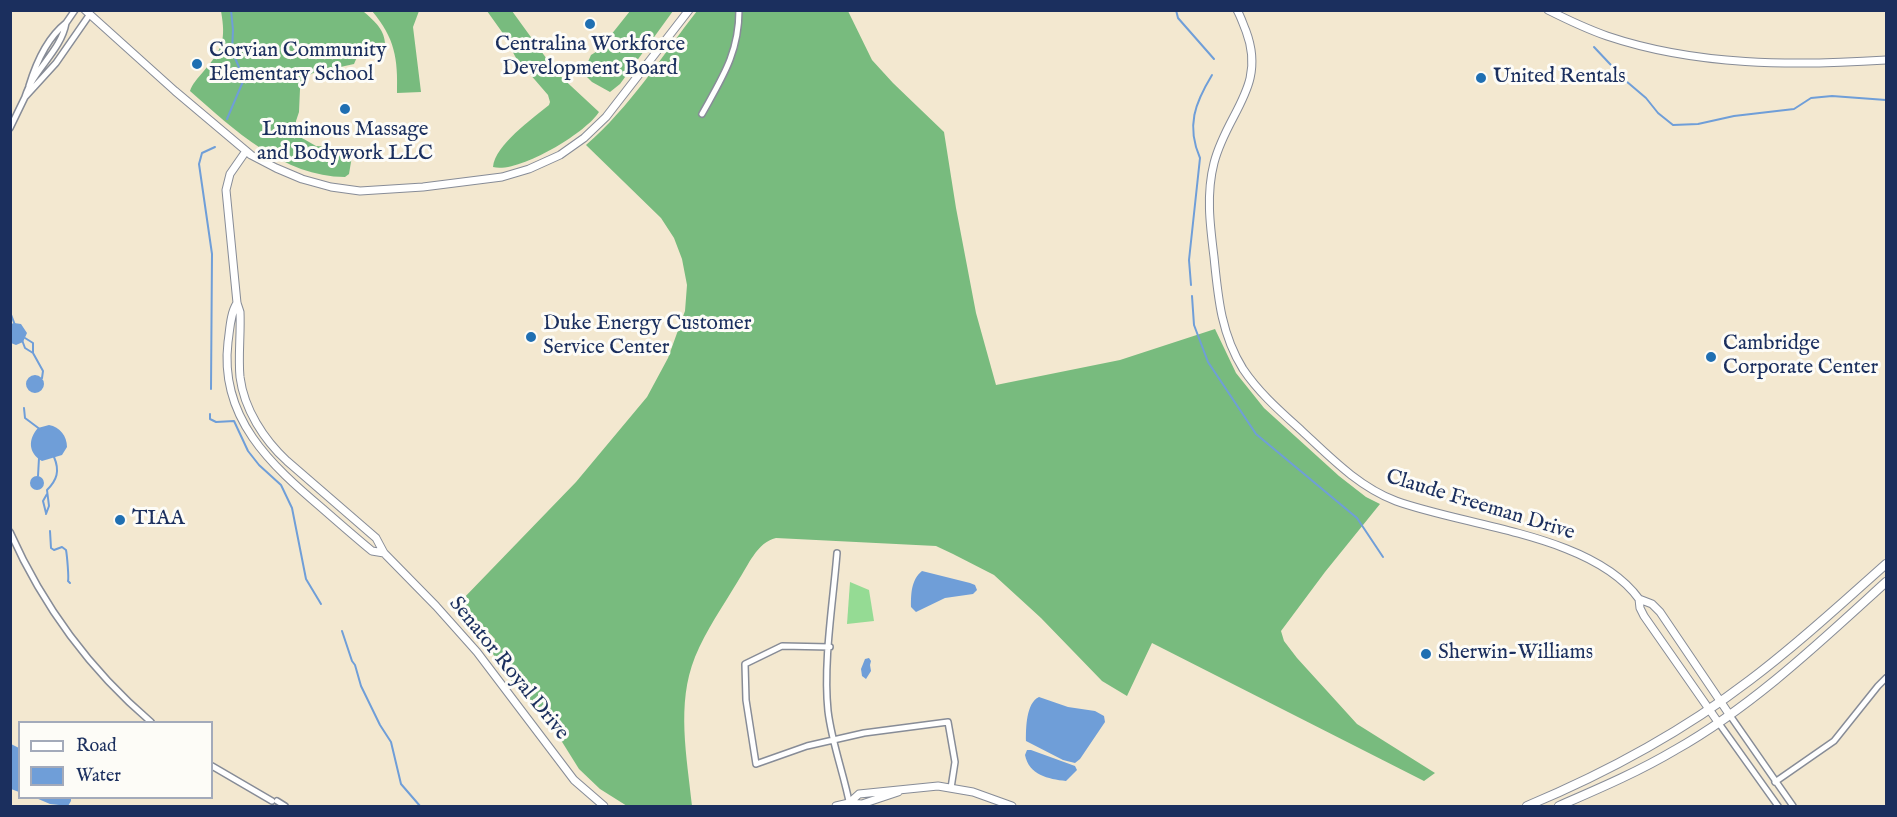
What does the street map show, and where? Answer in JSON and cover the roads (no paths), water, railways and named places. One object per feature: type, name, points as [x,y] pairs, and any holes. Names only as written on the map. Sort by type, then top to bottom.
[{"type":"main road","points":[[1527,807],[1605,771],[1721,702],[1767,668],[1887,564]]},
{"type":"main road","points":[[1559,807],[1650,764],[1718,722],[1767,686],[1887,582]]},
{"type":"street","points":[[10,128],[42,54],[75,10]]},
{"type":"street","points":[[25,97],[56,63],[88,12],[175,91],[246,151],[293,176],[322,185],[350,190],[423,187],[493,179],[516,174],[542,164],[568,150],[601,123],[689,10]]},
{"type":"street","points":[[702,114],[732,58],[737,44],[740,10]]},
{"type":"street","points":[[1548,10],[1610,37],[1690,54],[1771,63],[1837,64],[1887,60]]},
{"type":"street","name":"Claude Freeman Drive","points":[[1240,12],[1252,50],[1251,77],[1216,155],[1209,206],[1221,316],[1227,339],[1243,370],[1262,394],[1282,413],[1345,471],[1368,487],[1403,503],[1580,554],[1617,576],[1640,599],[1652,604],[1660,612],[1792,807]]},
{"type":"street","name":"Senator Royal Drive","points":[[246,151],[230,174],[226,190],[237,303],[240,312],[241,385],[252,414],[267,439],[294,468],[376,538],[384,553],[459,631],[574,780],[604,807]]},
{"type":"street","name":"Senator Royal Drive","points":[[237,303],[231,316],[228,373],[233,396],[252,437],[265,456],[284,476],[372,551],[384,553]]},
{"type":"street","points":[[10,532],[38,588],[70,636],[98,671],[149,721]]},
{"type":"street","points":[[837,553],[827,700],[833,740],[847,788],[849,805]]},
{"type":"street","name":"Claude Freeman Drive","points":[[1640,599],[1640,608],[1644,616],[1778,807]]},
{"type":"street","points":[[830,647],[791,645],[778,647],[745,664],[749,727],[756,764],[800,748],[864,733],[948,722],[955,762],[951,788]]},
{"type":"street","points":[[1775,782],[1834,741],[1887,678]]},
{"type":"street","points":[[213,767],[285,807]]},
{"type":"street","points":[[836,807],[862,804],[903,789],[927,787],[973,792],[1012,807]]},
{"type":"water","points":[[11,324],[21,324],[27,333],[23,342],[16,345],[11,343]]},
{"type":"water","points":[[35,375],[41,378],[44,384],[41,390],[35,393],[29,390],[26,384],[29,378]]},
{"type":"water","points":[[49,425],[62,433],[67,447],[62,455],[42,461],[34,454],[31,441],[38,428]]},
{"type":"water","points":[[34,476],[40,476],[44,483],[40,490],[34,490],[30,486],[30,480]]},
{"type":"water","points":[[922,571],[970,583],[975,585],[977,590],[973,594],[945,598],[916,612],[911,607],[912,592],[914,583]]},
{"type":"water","points":[[869,658],[871,671],[866,679],[862,676],[861,669],[865,659]]},
{"type":"water","points":[[1039,697],[1068,707],[1095,711],[1104,716],[1105,722],[1075,763],[1063,760],[1026,741],[1029,710]]},
{"type":"water","points":[[11,744],[18,748],[18,792],[11,789]]},
{"type":"water","points":[[1027,750],[1075,766],[1077,770],[1066,781],[1040,775],[1027,762],[1025,755]]},
{"type":"water","points":[[38,799],[71,799],[68,806],[50,804]]},
{"type":"waterway","points":[[227,119],[244,79],[232,51],[231,10]]},
{"type":"waterway","points":[[1176,10],[1178,18],[1214,59]]},
{"type":"waterway","points":[[1594,47],[1626,81],[1646,98],[1658,113],[1673,125],[1698,124],[1734,116],[1794,109],[1811,98],[1832,96],[1886,100]]},
{"type":"waterway","points":[[1191,285],[1189,260],[1200,158],[1193,125],[1197,105],[1212,75]]},
{"type":"waterway","points":[[211,389],[212,254],[199,164],[202,153],[215,147]]},
{"type":"waterway","points":[[1192,296],[1194,325],[1208,362],[1256,434],[1357,518],[1383,557]]},
{"type":"waterway","points":[[10,312],[15,325]]},
{"type":"waterway","points":[[25,338],[33,343],[33,353],[43,371],[42,378]]},
{"type":"waterway","points":[[22,340],[25,348],[33,353]]},
{"type":"waterway","points":[[24,408],[25,418],[41,430]]},
{"type":"waterway","points":[[210,414],[210,419],[216,422],[234,421],[248,451],[259,465],[281,485],[292,508],[306,579],[321,604]]},
{"type":"waterway","points":[[46,514],[49,506],[47,490],[57,475],[54,457]]},
{"type":"waterway","points":[[38,476],[39,458]]},
{"type":"waterway","points":[[46,513],[43,501],[47,494]]},
{"type":"waterway","points":[[50,531],[51,548],[54,550],[62,547],[66,550],[70,583]]},
{"type":"waterway","points":[[342,631],[361,686],[391,742],[401,784],[420,806]]},
{"type":"place","name":"Centralina Workforce Development Board","points":[[590,24]]},
{"type":"place","name":"Corvian Community Elementary School","points":[[197,64]]},
{"type":"place","name":"United Rentals","points":[[1481,78]]},
{"type":"place","name":"Luminous Massage and Bodywork LLC","points":[[345,109]]},
{"type":"place","name":"Duke Energy Customer Service Center","points":[[531,337]]},
{"type":"place","name":"Cambridge Corporate Center","points":[[1711,357]]},
{"type":"place","name":"TIAA","points":[[120,520]]},
{"type":"place","name":"Sherwin-Williams","points":[[1426,654]]}]
